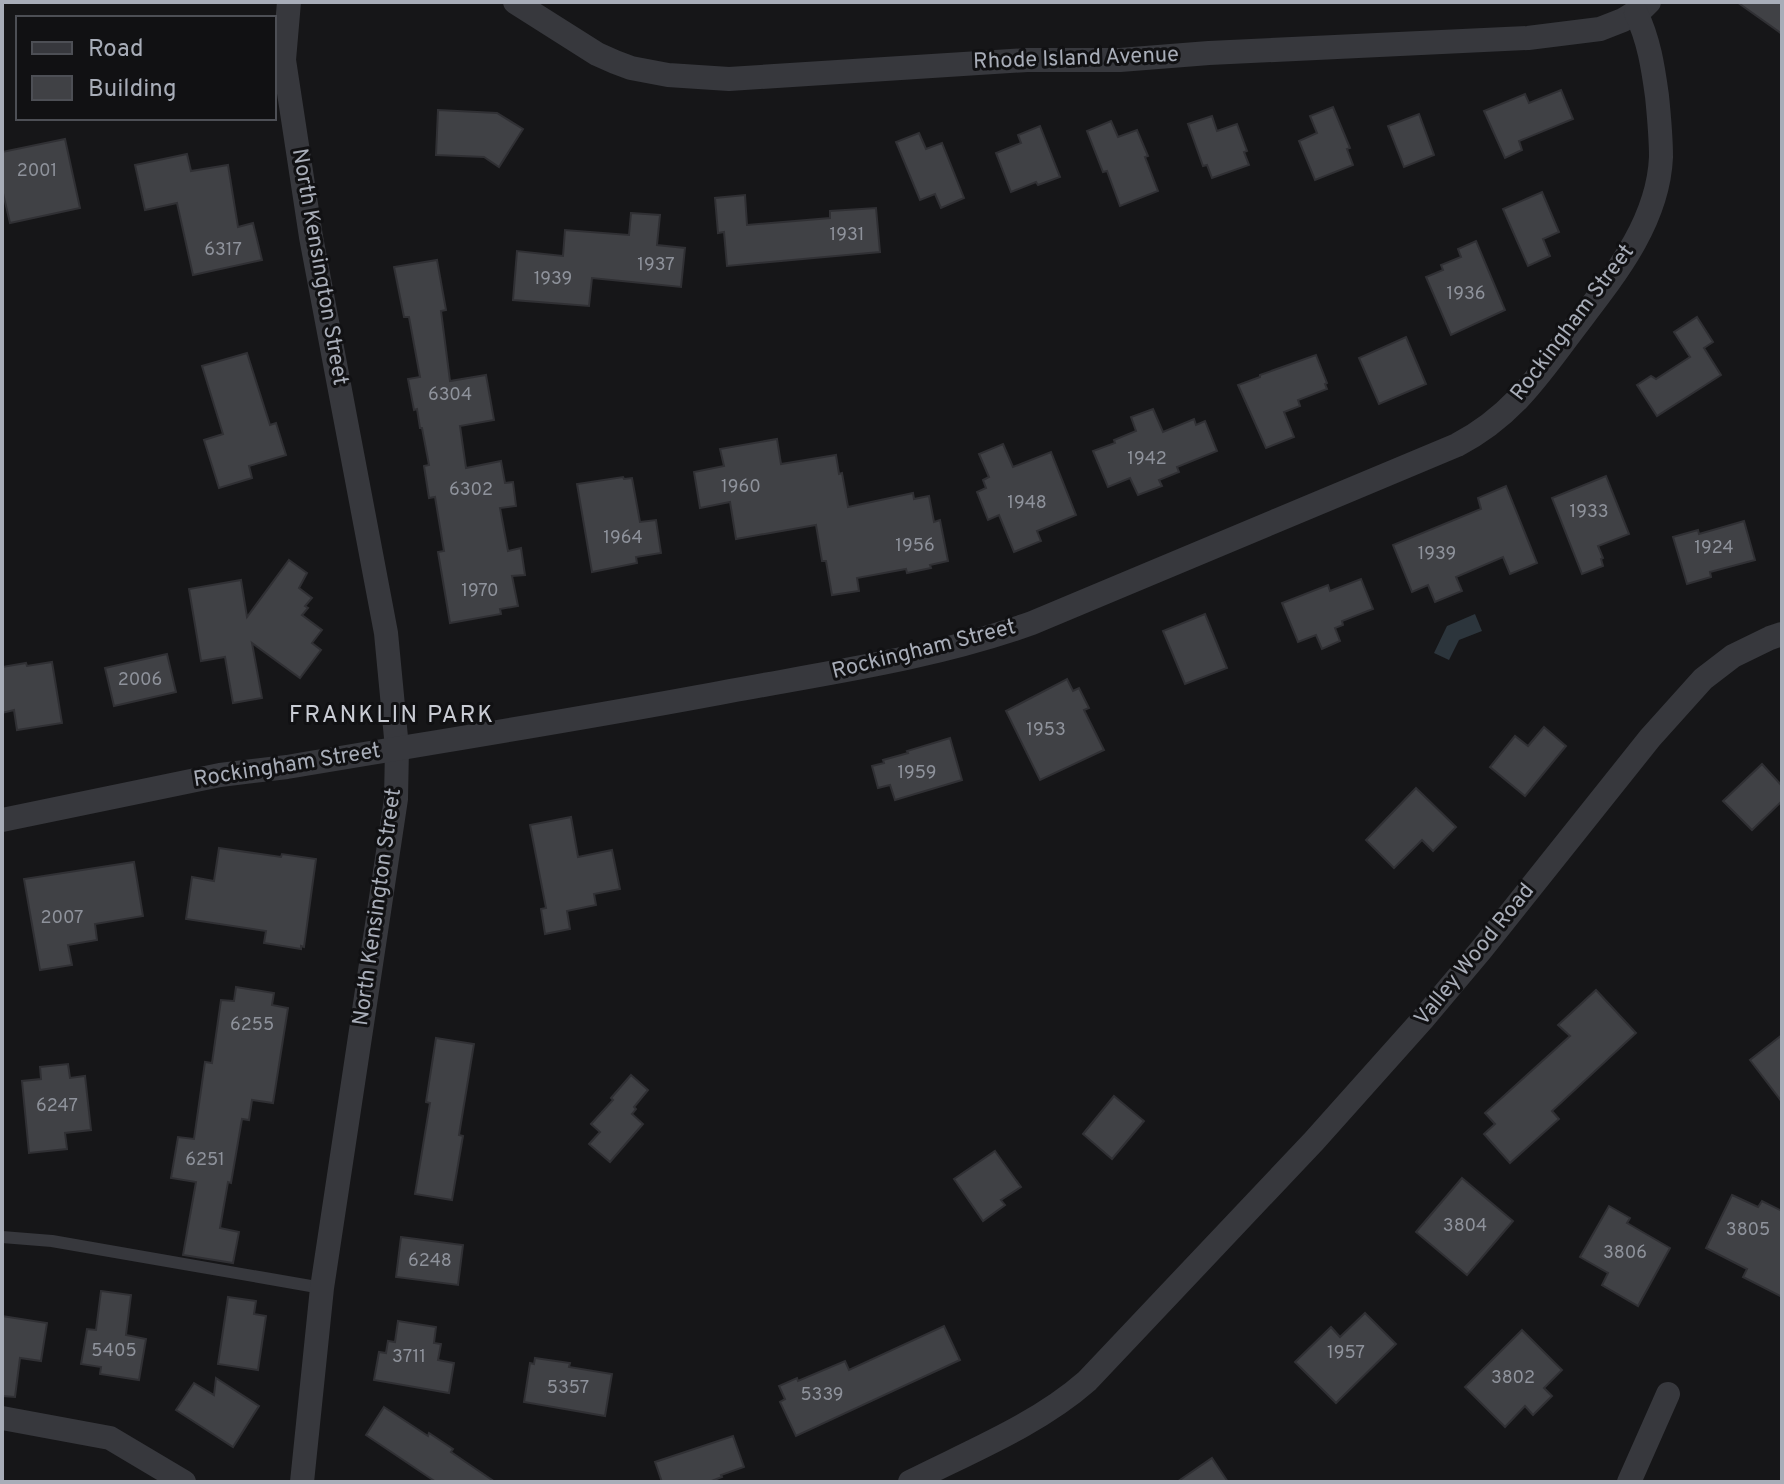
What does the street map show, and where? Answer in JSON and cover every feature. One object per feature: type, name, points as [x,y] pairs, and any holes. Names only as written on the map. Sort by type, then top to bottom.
[{"type":"street","name":"North Kensington Street","points":[[289,2],[284,60],[311,237],[386,633],[397,748],[396,799],[322,1288],[302,1482]]},
{"type":"street","name":"Rhode Island Avenue","points":[[515,2],[597,54],[623,65],[668,75],[729,79],[1027,60],[1120,60],[1528,38],[1600,29],[1642,8]]},
{"type":"street","name":"Rockingham Street","points":[[2,820],[220,775],[287,767],[699,698],[882,664],[986,639],[1047,617],[1457,445],[1499,419],[1537,379],[1632,248],[1647,218],[1661,159],[1659,112],[1642,8]]},
{"type":"street","name":"Valley Wood Road","points":[[910,1482],[1041,1415],[1087,1381],[1304,1152],[1423,1019],[1650,738],[1703,679],[1733,656],[1782,634]]},
{"type":"street","points":[[1629,1482],[1668,1394]]},
{"type":"street","points":[[2,1418],[110,1438],[184,1482]]},
{"type":"lane","points":[[2,1237],[52,1241],[322,1288]]},
{"type":"shaded area","points":[[1475,614],[1482,631],[1459,640],[1449,660],[1434,653],[1447,626]]},
{"type":"building","points":[[1737,2],[1782,2],[1782,34]]},
{"type":"building","points":[[1561,90],[1573,119],[1519,141],[1522,150],[1505,158],[1484,111],[1525,94],[1529,103]]},
{"type":"building","points":[[1333,107],[1350,148],[1347,149],[1353,165],[1315,180],[1299,141],[1317,133],[1310,116]]},
{"type":"building","points":[[438,110],[497,113],[523,129],[499,167],[484,157],[436,155]]},
{"type":"building","points":[[1419,114],[1434,155],[1404,167],[1388,126]]},
{"type":"building","points":[[1212,116],[1217,131],[1237,124],[1249,165],[1212,178],[1207,165],[1203,166],[1188,124]]},
{"type":"building","points":[[1111,121],[1118,137],[1137,130],[1158,191],[1120,206],[1087,131]]},
{"type":"building","points":[[1040,126],[1060,177],[1011,192],[996,153],[1021,143],[1018,135]]},
{"type":"building","points":[[919,133],[926,149],[942,143],[964,198],[941,208],[935,194],[920,200],[896,142]]},
{"type":"building","points":[[65,139],[80,208],[10,223],[2,189],[2,152]]},
{"type":"building","points":[[187,154],[191,171],[228,165],[238,227],[253,223],[262,260],[193,275],[177,203],[145,210],[135,165]]},
{"type":"building","points":[[1542,192],[1559,232],[1543,239],[1550,256],[1528,266],[1503,209]]},
{"type":"building","points":[[745,195],[747,225],[830,218],[830,211],[876,208],[880,252],[727,266],[724,232],[718,233],[715,198]]},
{"type":"building","points":[[631,213],[660,215],[657,245],[685,248],[681,287],[592,278],[589,306],[513,300],[517,251],[563,256],[565,230],[629,235]]},
{"type":"building","points":[[1476,241],[1505,310],[1451,335],[1426,277],[1443,270],[1441,265],[1461,257],[1458,249]]},
{"type":"building","points":[[437,260],[446,310],[441,311],[450,381],[486,375],[494,420],[460,426],[466,468],[501,461],[505,483],[513,482],[516,506],[500,508],[508,551],[521,548],[525,575],[512,576],[518,606],[500,609],[501,614],[450,623],[438,552],[444,551],[435,497],[429,498],[424,466],[429,465],[408,379],[420,377],[409,317],[404,317],[394,267]]},
{"type":"building","points":[[1697,317],[1713,342],[1704,348],[1721,375],[1657,416],[1637,385],[1651,376],[1656,379],[1690,357],[1674,332]]},
{"type":"building","points":[[1406,337],[1426,384],[1379,404],[1359,358]]},
{"type":"building","points":[[247,353],[270,425],[276,423],[286,455],[249,466],[252,478],[219,488],[204,440],[223,434],[202,366]]},
{"type":"building","points":[[1316,355],[1327,389],[1298,400],[1300,406],[1284,412],[1294,437],[1266,448],[1238,385]]},
{"type":"building","points":[[1153,409],[1163,432],[1194,419],[1196,425],[1205,421],[1217,451],[1177,467],[1179,472],[1159,480],[1162,486],[1138,495],[1130,478],[1108,487],[1093,451],[1136,431],[1131,417]]},
{"type":"building","points":[[777,439],[781,464],[836,455],[848,507],[913,493],[914,499],[929,496],[934,522],[940,520],[948,561],[907,573],[906,569],[857,578],[859,591],[832,595],[816,525],[736,539],[730,502],[700,508],[694,472],[724,466],[720,449]]},
{"type":"building","points":[[1003,444],[1013,467],[1051,452],[1076,515],[1037,531],[1041,541],[1014,552],[999,515],[988,520],[977,492],[986,488],[983,480],[989,477],[979,454]]},
{"type":"building","points":[[1606,476],[1629,534],[1598,546],[1603,566],[1582,574],[1552,498]]},
{"type":"building","points":[[632,478],[640,522],[656,520],[661,553],[636,557],[637,563],[592,572],[577,484]]},
{"type":"building","points":[[1506,486],[1537,563],[1510,574],[1503,557],[1456,577],[1462,591],[1435,602],[1428,585],[1412,592],[1393,545],[1481,509],[1478,498]]},
{"type":"building","points":[[1744,521],[1755,560],[1710,572],[1711,577],[1687,584],[1673,537],[1698,530],[1699,534]]},
{"type":"building","points":[[289,560],[307,573],[299,588],[312,598],[302,615],[322,630],[312,643],[321,650],[300,678],[252,643],[262,698],[233,703],[225,657],[201,661],[189,589],[241,580],[247,617]]},
{"type":"building","points":[[1361,579],[1373,609],[1342,621],[1343,625],[1335,628],[1340,641],[1322,649],[1316,635],[1298,642],[1282,603],[1328,585],[1330,591]]},
{"type":"building","points":[[1205,614],[1227,668],[1185,684],[1163,631]]},
{"type":"building","points":[[167,654],[176,692],[114,706],[105,668]]},
{"type":"building","points":[[52,662],[62,723],[17,730],[14,710],[2,713],[2,667]]},
{"type":"building","points":[[1067,679],[1073,691],[1079,688],[1089,708],[1084,710],[1104,750],[1040,780],[1006,711]]},
{"type":"building","points":[[1544,727],[1566,746],[1525,796],[1490,767],[1515,736],[1528,746]]},
{"type":"building","points":[[950,738],[962,780],[895,800],[890,785],[878,788],[872,766]]},
{"type":"building","points":[[1762,764],[1782,786],[1782,801],[1752,830],[1723,801]]},
{"type":"building","points":[[1416,788],[1456,827],[1433,851],[1422,840],[1394,868],[1366,840]]},
{"type":"building","points":[[571,817],[578,857],[612,850],[620,889],[594,894],[596,905],[567,911],[570,929],[545,934],[541,909],[546,908],[530,825]]},
{"type":"building","points":[[219,848],[316,859],[304,947],[264,943],[266,931],[186,919],[192,877],[214,881]]},
{"type":"building","points":[[134,862],[143,916],[95,924],[97,940],[68,945],[72,965],[40,970],[24,879]]},
{"type":"building","points":[[236,987],[274,993],[272,1005],[288,1008],[273,1103],[252,1100],[249,1120],[242,1119],[231,1183],[228,1182],[220,1228],[239,1232],[233,1263],[183,1255],[196,1182],[171,1178],[178,1137],[194,1139],[205,1062],[212,1063],[221,1000],[234,1001]]},
{"type":"building","points":[[1596,990],[1636,1033],[1552,1111],[1559,1119],[1510,1163],[1484,1134],[1495,1124],[1485,1113],[1570,1036],[1558,1025]]},
{"type":"building","points":[[1782,1035],[1782,1102],[1750,1060]]},
{"type":"building","points":[[436,1038],[474,1044],[452,1200],[415,1194],[430,1103],[426,1102]]},
{"type":"building","points":[[68,1064],[70,1078],[85,1076],[91,1130],[65,1133],[67,1149],[29,1153],[22,1081],[41,1079],[40,1067]]},
{"type":"building","points":[[631,1075],[648,1090],[632,1114],[643,1124],[610,1162],[589,1144],[600,1132],[591,1124]]},
{"type":"building","points":[[1114,1096],[1144,1121],[1112,1159],[1083,1134]]},
{"type":"building","points":[[995,1151],[1021,1187],[1001,1200],[1005,1205],[983,1221],[954,1179]]},
{"type":"building","points":[[1462,1178],[1513,1221],[1467,1275],[1416,1232]]},
{"type":"building","points":[[1732,1195],[1758,1207],[1762,1201],[1782,1211],[1782,1297],[1743,1277],[1747,1269],[1706,1248]]},
{"type":"building","points":[[1609,1206],[1630,1218],[1627,1223],[1670,1248],[1638,1306],[1602,1285],[1608,1273],[1580,1257]]},
{"type":"building","points":[[401,1237],[463,1245],[458,1285],[396,1277]]},
{"type":"building","points":[[101,1291],[131,1295],[126,1335],[146,1339],[139,1380],[100,1374],[101,1367],[81,1364],[87,1329],[96,1330]]},
{"type":"building","points":[[228,1297],[256,1301],[254,1314],[266,1316],[258,1370],[218,1364]]},
{"type":"building","points":[[1365,1313],[1396,1344],[1336,1403],[1295,1362],[1331,1327],[1340,1337]]},
{"type":"building","points":[[2,1316],[47,1323],[41,1361],[20,1358],[15,1397],[2,1396]]},
{"type":"building","points":[[398,1321],[436,1327],[434,1343],[441,1344],[438,1360],[454,1363],[449,1393],[374,1380],[379,1352],[386,1353],[388,1341],[395,1342]]},
{"type":"building","points":[[944,1326],[960,1360],[796,1436],[780,1402],[785,1399],[779,1386],[845,1361],[849,1370]]},
{"type":"building","points":[[1522,1330],[1562,1370],[1544,1388],[1552,1396],[1533,1415],[1525,1406],[1505,1427],[1465,1387]]},
{"type":"building","points":[[535,1358],[612,1374],[605,1416],[524,1402],[530,1363],[534,1364]]},
{"type":"building","points":[[216,1378],[259,1406],[233,1447],[176,1410],[194,1383],[214,1395]]},
{"type":"building","points":[[384,1407],[453,1449],[451,1452],[495,1482],[436,1482],[366,1435]]},
{"type":"building","points":[[733,1436],[744,1467],[709,1482],[662,1482],[655,1462]]},
{"type":"building","points":[[1212,1458],[1228,1482],[1177,1482]]},
{"type":"district","name":"FRANKLIN PARK","points":[[392,716]]}]
